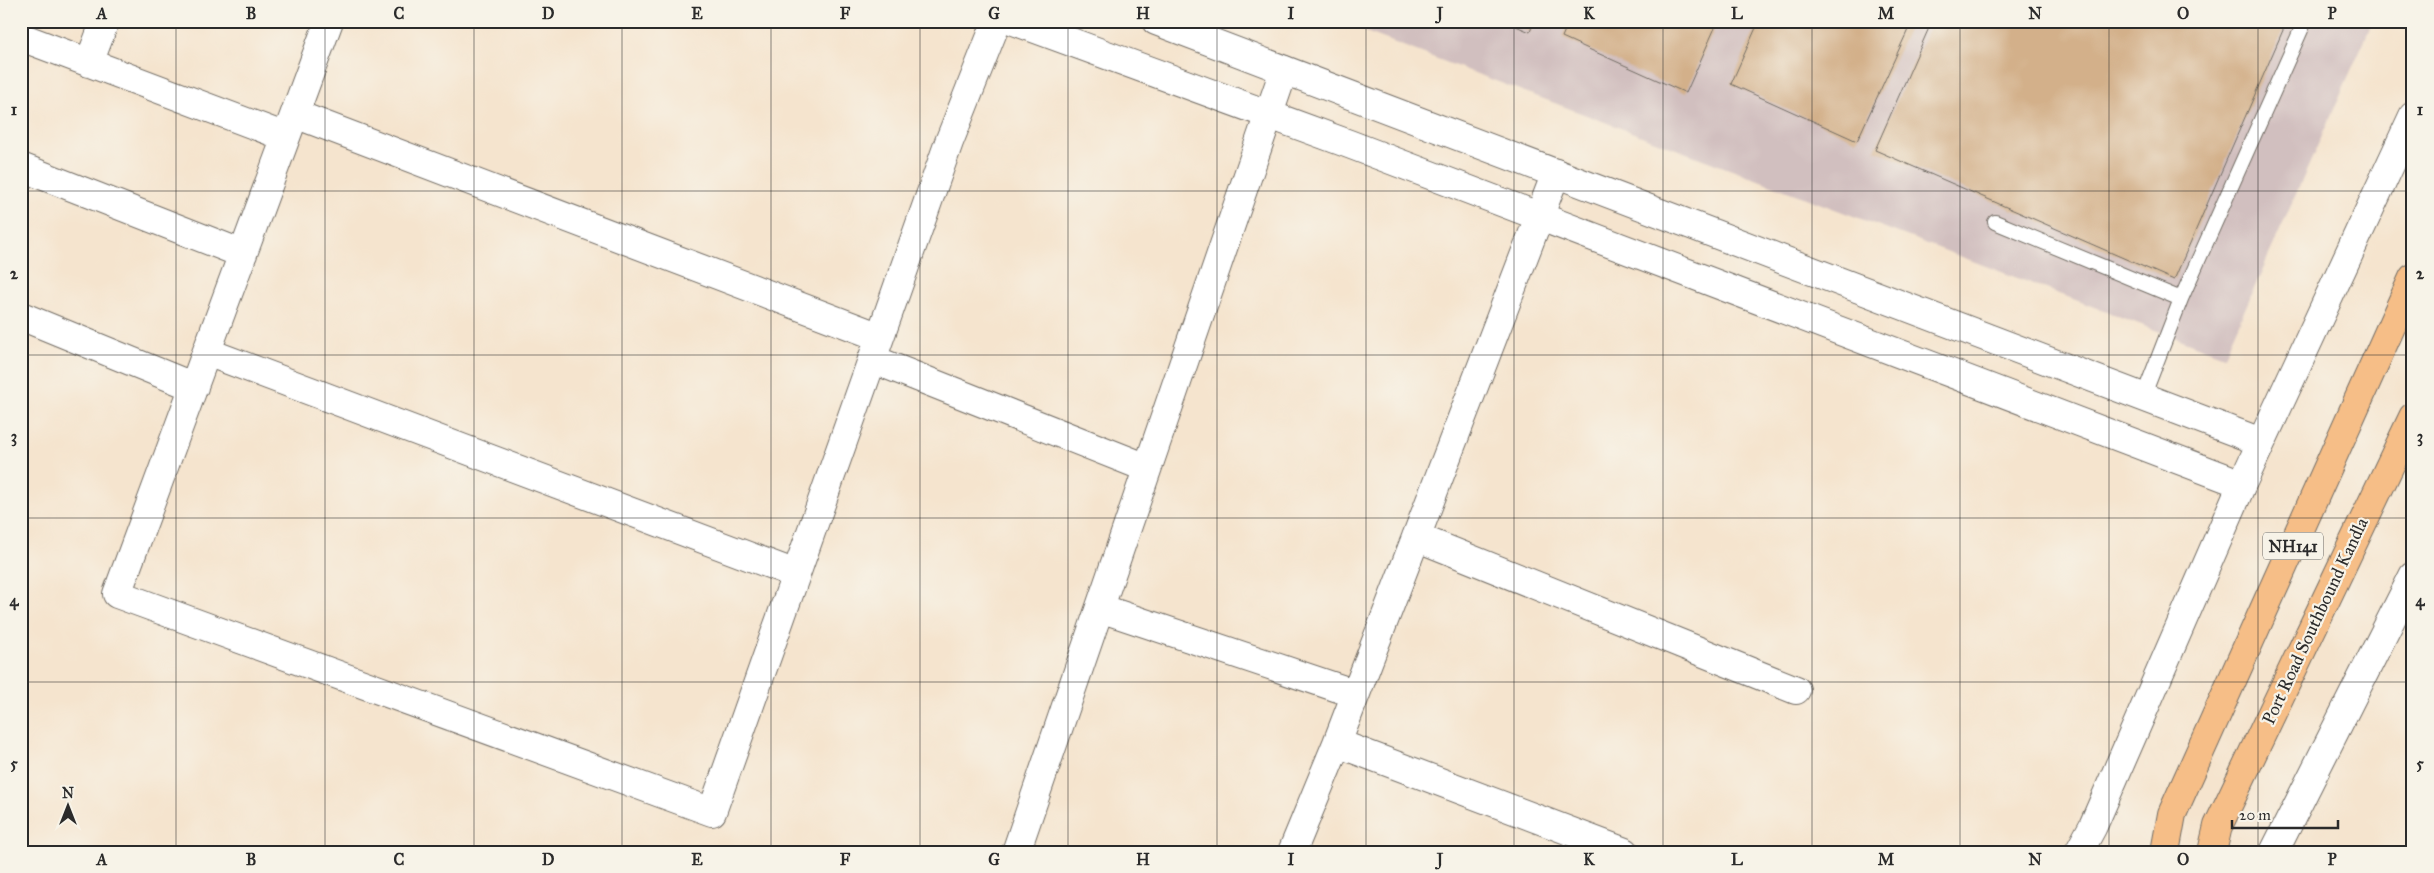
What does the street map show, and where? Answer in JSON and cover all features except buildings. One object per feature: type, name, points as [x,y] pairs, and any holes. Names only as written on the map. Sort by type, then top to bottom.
[{"type":"highway","name":"NH141","points":[[2165,852],[2172,814],[2413,278]]},
{"type":"highway","name":"Port Road Southbound Kandla","points":[[2215,839],[2413,417]]},
{"type":"street","points":[[89,62],[105,21]]},
{"type":"street","points":[[329,21],[117,594],[712,812],[949,142],[997,21]]},
{"type":"street","points":[[1014,21],[1268,113],[2242,484]]},
{"type":"street","points":[[1156,21],[2261,442]]},
{"type":"street","points":[[21,37],[89,62],[290,126],[876,348],[1147,468]]},
{"type":"street","points":[[1016,852],[1284,70]]},
{"type":"street","points":[[2079,852],[2091,839],[2242,484],[2413,116]]},
{"type":"street","points":[[21,167],[243,254]]},
{"type":"street","points":[[1292,852],[1337,743],[1556,172]]},
{"type":"street","points":[[21,316],[194,387]]},
{"type":"street","points":[[207,352],[796,574]]},
{"type":"street","points":[[1416,538],[1796,690]]},
{"type":"street","points":[[2274,852],[2413,576]]},
{"type":"street","points":[[1100,608],[1356,694]]},
{"type":"street","points":[[1337,743],[1625,852]]},
{"type":"lane","points":[[2143,396],[2181,299],[2305,21]]},
{"type":"lane","points":[[1995,222],[2181,299]]},
{"type":"shaded area","points":[[1337,21],[2373,21],[2224,356]]}]
